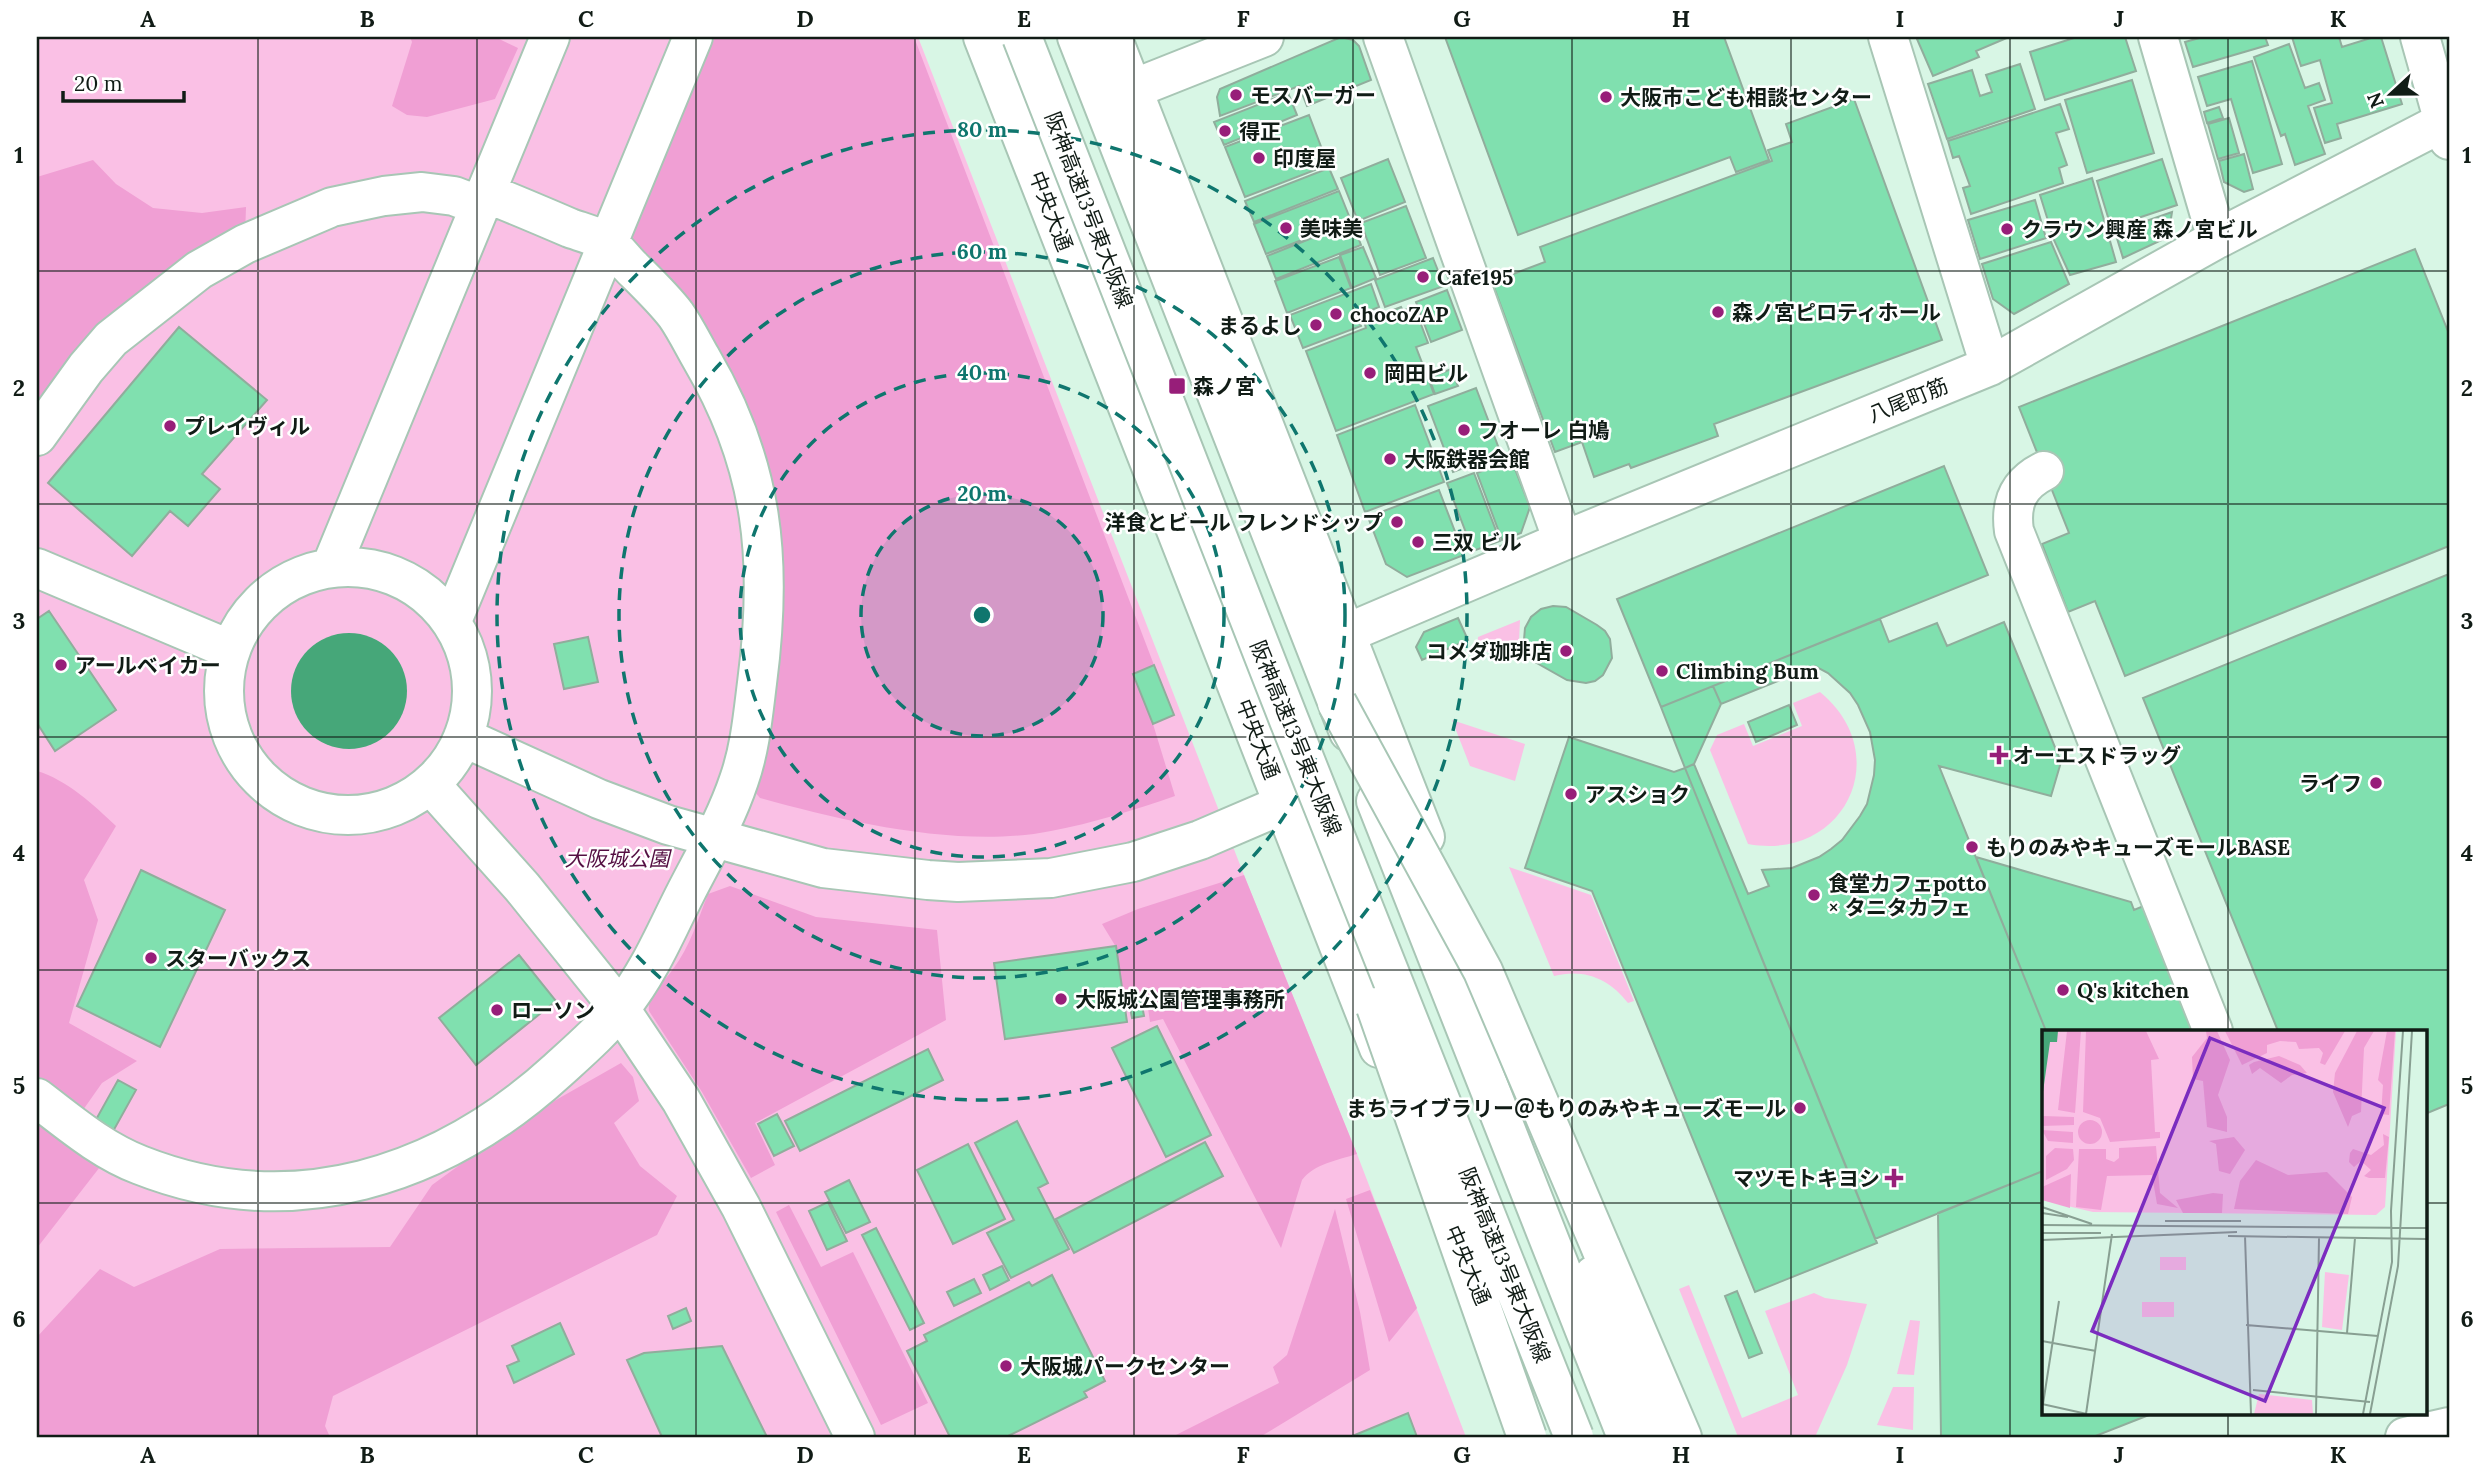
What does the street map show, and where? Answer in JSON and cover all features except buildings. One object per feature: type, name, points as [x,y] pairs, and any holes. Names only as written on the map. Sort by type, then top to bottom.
[{"type":"main road","points":[[331,567],[550,37]]},
{"type":"main road","points":[[452,621],[693,37]]},
{"type":"main road","name":"中央大通","points":[[983,37],[1419,1150],[1542,1437]]},
{"type":"main road","name":"阪神高速13号東大阪線","points":[[1022,37],[1289,720],[1574,1437]]},
{"type":"main road","points":[[1077,37],[1627,1437]]},
{"type":"main road","points":[[1112,37],[1499,1025],[1656,1437]]},
{"type":"main road","points":[[1133,89],[1264,37]]},
{"type":"main road","points":[[1383,37],[1563,541]]},
{"type":"main road","points":[[1888,37],[1990,366]]},
{"type":"main road","points":[[2158,37],[2217,239]]},
{"type":"main road","points":[[2420,37],[2447,126]]},
{"type":"main road","name":"八尾町筋","points":[[1345,634],[1563,541],[1990,366],[2217,239],[2447,126]]},
{"type":"main road","points":[[37,436],[110,339],[199,270],[246,244],[332,207],[384,196],[422,192],[454,195],[483,200],[608,243],[676,316],[717,385],[743,444],[758,503],[765,559],[764,628],[750,733],[740,780],[715,838],[642,979],[620,1009],[528,1097],[475,1132],[390,1173],[345,1185],[298,1192],[233,1188],[176,1177],[137,1164],[96,1143],[37,1098]]},
{"type":"main road","points":[[2044,471],[2021,488],[2014,502],[2014,531],[2213,1030]]},
{"type":"main road","points":[[331,567],[366,567],[399,577],[428,595],[452,621],[467,655],[471,673],[471,710],[463,737],[450,763],[430,784],[404,802],[386,809],[346,815],[307,808],[273,789],[258,776],[246,761],[229,726],[225,687],[231,650],[247,619],[270,594],[299,576],[331,567]]},
{"type":"main road","points":[[37,568],[231,650]]},
{"type":"main road","points":[[1337,703],[1483,971],[1682,1437]]},
{"type":"main road","points":[[1289,720],[1328,869],[1527,1437]]},
{"type":"main road","points":[[463,737],[599,799],[668,825],[823,868],[958,882],[1051,878],[1133,862],[1200,840],[1283,804]]},
{"type":"main road","points":[[430,784],[522,887],[620,1009],[681,1100],[734,1195],[855,1437]]},
{"type":"main road","points":[[2387,1414],[2397,1437]]},
{"type":"main road","points":[[2404,1437],[2449,1427]]},
{"type":"green space","name":"大阪城公園","points":[[37,37],[918,37],[1466,1437],[37,1437]]},
{"type":"green space","points":[[1520,620],[1519,642],[1528,663],[1477,649],[1478,637]]},
{"type":"green space","points":[[1820,692],[1843,717],[1854,744],[1856,772],[1849,798],[1833,820],[1811,837],[1782,845],[1748,844],[1710,750],[1717,735],[1744,724],[1753,746],[1802,726],[1793,703]]},
{"type":"green space","points":[[1452,720],[1525,744],[1515,781],[1470,766]]},
{"type":"green space","points":[[1509,867],[1591,895],[1634,1001],[1628,1003],[1613,988],[1596,978],[1576,973],[1554,976]]},
{"type":"green space","points":[[1689,1285],[1742,1418],[1798,1395],[1765,1311],[1814,1293],[1825,1298],[1867,1304],[1847,1365],[1815,1437],[1738,1437],[1679,1289]]},
{"type":"green space","points":[[1910,1320],[1920,1321],[1914,1375],[1897,1374]]},
{"type":"green space","points":[[1893,1387],[1914,1387],[1913,1430],[1877,1425]]},
{"type":"shaded area","points":[[410,37],[495,37],[518,48],[495,99],[427,117],[407,115],[392,106],[412,42]]},
{"type":"shaded area","points":[[715,37],[914,37],[1154,665],[1133,674],[1153,724],[1175,796],[1067,828],[1016,836],[980,837],[942,835],[866,824],[760,798],[755,792],[778,557],[635,251],[632,239],[633,226]]},
{"type":"shaded area","points":[[93,160],[116,184],[153,208],[202,213],[246,207],[245,237],[37,408],[37,177]]},
{"type":"shaded area","points":[[349,633],[371,637],[390,650],[403,669],[407,691],[403,713],[390,732],[371,745],[349,749],[327,745],[308,732],[295,713],[291,691],[295,669],[308,650],[327,637]]},
{"type":"shaded area","points":[[37,771],[59,780],[116,826],[84,880],[98,920],[69,1023],[137,1061],[102,1083],[83,1110],[44,1086],[37,1078]]},
{"type":"shaded area","points":[[1244,875],[1357,1154],[1320,1166],[1302,1180],[1281,1248],[1163,1019],[1150,1022],[1146,994],[1123,992],[1116,947],[1102,924],[1138,909]]},
{"type":"shaded area","points":[[730,886],[816,917],[937,930],[946,1020],[755,1123],[775,1165],[751,1178],[702,1092],[649,1011],[653,993],[684,952],[708,894]]},
{"type":"shaded area","points":[[621,1063],[633,1077],[639,1101],[614,1123],[640,1166],[677,1196],[657,1235],[333,1396],[325,1426],[330,1437],[37,1437],[37,1337],[100,1269],[134,1287],[220,1249],[390,1247],[432,1185],[526,1117]]},
{"type":"shaded area","points":[[37,1118],[103,1163],[37,1248]]},
{"type":"shaded area","points":[[1370,1190],[1417,1308],[1389,1342],[1346,1199]]},
{"type":"shaded area","points":[[789,1205],[821,1267],[853,1252],[928,1403],[881,1425],[776,1212]]},
{"type":"shaded area","points":[[1335,1209],[1360,1312],[1370,1370],[1260,1437],[1172,1437],[1279,1383],[1273,1367],[1287,1355]]},
{"type":"place","name":"モスバーガー","points":[[1236,95]]},
{"type":"place","name":"大阪市こども相談センター","points":[[1606,97]]},
{"type":"place","name":"得正","points":[[1225,131]]},
{"type":"place","name":"印度屋","points":[[1259,158]]},
{"type":"place","name":"美味美","points":[[1286,228]]},
{"type":"place","name":"クラウン興産 森ノ宮ビル","points":[[2007,229]]},
{"type":"place","name":"Cafe195","points":[[1423,277]]},
{"type":"place","name":"森ノ宮ピロティホール","points":[[1718,312]]},
{"type":"place","name":"chocoZAP","points":[[1336,314]]},
{"type":"place","name":"まるよし","points":[[1316,325]]},
{"type":"place","name":"岡田ビル","points":[[1370,373]]},
{"type":"place","name":"森ノ宮","points":[[1177,386]]},
{"type":"place","name":"プレイヴィル","points":[[170,426]]},
{"type":"place","name":"フオーレ 白鳩","points":[[1464,430]]},
{"type":"place","name":"大阪鉄器会館","points":[[1390,459]]},
{"type":"place","name":"洋食とビール フレンドシップ","points":[[1397,522]]},
{"type":"place","name":"三双 ビル","points":[[1418,542]]},
{"type":"place","name":"コメダ珈琲店","points":[[1566,651]]},
{"type":"place","name":"アールベイカー","points":[[61,665]]},
{"type":"place","name":"Climbing Bum","points":[[1662,671]]},
{"type":"place","name":"オーエスドラッグ","points":[[1999,755]]},
{"type":"place","name":"ライフ","points":[[2376,783]]},
{"type":"place","name":"アスショク","points":[[1571,794]]},
{"type":"place","name":"もりのみやキューズモールBASE","points":[[1972,847]]},
{"type":"place","name":"食堂カフェpotto × タニタカフェ","points":[[1814,895]]},
{"type":"place","name":"スターバックス","points":[[151,958]]},
{"type":"place","name":"Q's kitchen","points":[[2063,990]]},
{"type":"place","name":"大阪城公園管理事務所","points":[[1061,999]]},
{"type":"place","name":"ローソン","points":[[497,1010]]},
{"type":"place","name":"まちライブラリー＠もりのみやキューズモール","points":[[1800,1108]]},
{"type":"place","name":"マツモトキヨシ","points":[[1894,1178]]},
{"type":"place","name":"大阪城パークセンター","points":[[1006,1366]]}]
